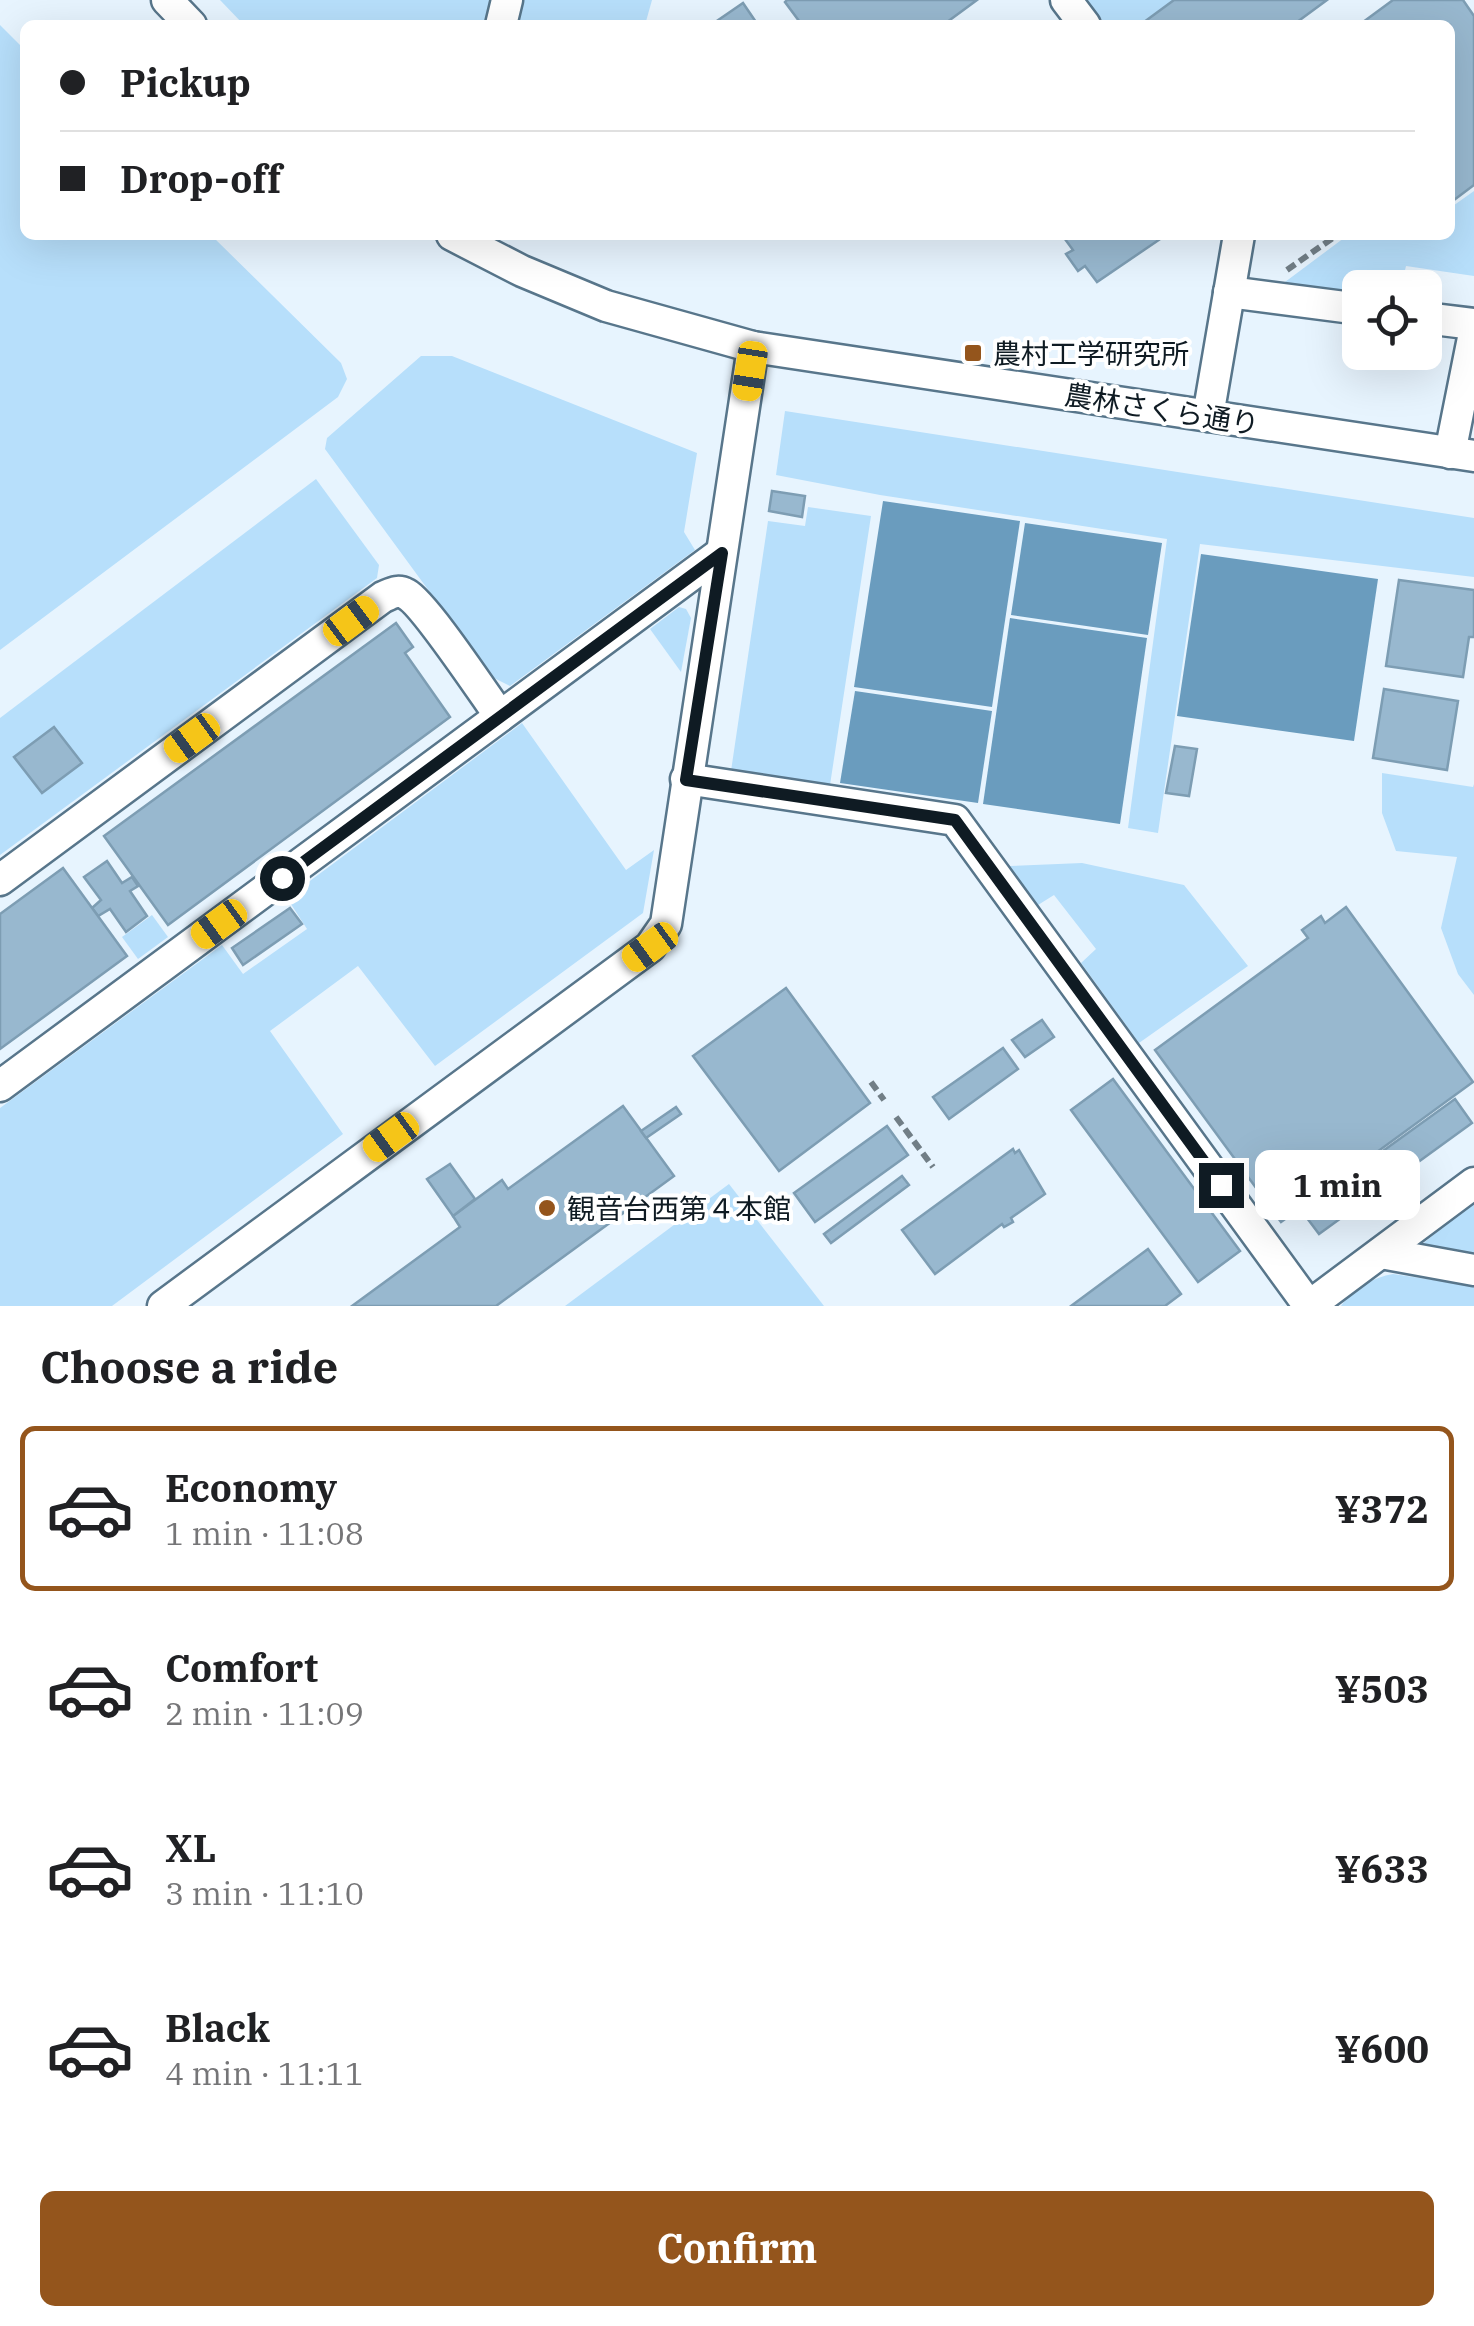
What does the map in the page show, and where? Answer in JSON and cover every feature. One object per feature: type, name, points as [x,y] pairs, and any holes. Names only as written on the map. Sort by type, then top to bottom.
[{"type":"street","points":[[167,0],[187,20]]},
{"type":"street","name":"農林さくら通り","points":[[462,240],[606,306],[754,346],[1462,454]]},
{"type":"street","points":[[1208,416],[1238,240]]},
{"type":"street","points":[[1229,292],[1342,307]]},
{"type":"street","points":[[1442,320],[1474,324]]},
{"type":"street","points":[[1462,454],[1474,333]]},
{"type":"street","points":[[162,1306],[650,947],[666,924],[754,346]]},
{"type":"street","points":[[0,1086],[722,553]]},
{"type":"street","points":[[0,880],[396,591],[408,594],[423,611],[500,716]]},
{"type":"street","points":[[686,780],[955,820],[1309,1306],[1474,1183]]},
{"type":"street","points":[[1381,1254],[1474,1270]]},
{"type":"path","points":[[1280,276],[1330,240]]},
{"type":"path","points":[[870,1082],[884,1100]]},
{"type":"path","points":[[896,1118],[933,1167]]},
{"type":"shaded area","points":[[220,0],[491,0],[486,20],[239,20]]},
{"type":"shaded area","points":[[523,0],[652,0],[646,20],[517,20]]},
{"type":"shaded area","points":[[1086,0],[1174,0],[1147,20],[1102,20]]},
{"type":"shaded area","points":[[0,25],[20,45],[20,240],[216,240],[341,363],[347,379],[338,397],[0,650]]},
{"type":"shaded area","points":[[1474,191],[1474,276],[1406,266],[1405,270],[1342,270],[1342,294],[1281,285],[1341,240],[1455,240],[1455,204]]},
{"type":"shaded area","points":[[421,356],[452,356],[697,453],[684,532],[695,550],[510,686],[492,677],[325,449],[327,438]]},
{"type":"shaded area","points":[[785,411],[1474,518],[1474,577],[1200,544],[1158,833],[1128,828],[1167,539],[776,475]]},
{"type":"shaded area","points":[[316,479],[379,565],[377,578],[0,855],[0,718]]},
{"type":"shaded area","points":[[883,501],[1020,521],[992,707],[854,687]]},
{"type":"shaded area","points":[[808,507],[871,516],[830,785],[731,771],[768,521],[805,526]]},
{"type":"shaded area","points":[[1025,523],[1162,543],[1148,635],[1011,615]]},
{"type":"shaded area","points":[[1201,554],[1378,579],[1354,741],[1177,716]]},
{"type":"shaded area","points":[[679,607],[686,609],[691,618],[681,672],[650,629]]},
{"type":"shaded area","points":[[1010,618],[1147,638],[1120,824],[983,804]]},
{"type":"shaded area","points":[[855,691],[992,711],[978,803],[840,783]]},
{"type":"shaded area","points":[[522,723],[626,870],[654,850],[643,913],[435,1066],[358,966],[270,1031],[343,1134],[112,1306],[0,1306],[0,1108],[222,945],[243,974],[307,929],[287,898]]},
{"type":"shaded area","points":[[1382,773],[1473,787],[1474,784],[1474,995],[1458,974],[1441,928],[1457,857],[1396,851],[1382,813]]},
{"type":"shaded area","points":[[1082,863],[1184,885],[1248,966],[1139,1043],[1081,963],[1096,949],[1054,895],[1038,905],[1009,866]]},
{"type":"shaded area","points":[[152,915],[168,937],[138,959],[122,937]]},
{"type":"shaded area","points":[[729,1184],[824,1306],[565,1306]]},
{"type":"shaded area","points":[[1474,1202],[1474,1254],[1421,1245]]},
{"type":"shaded area","points":[[1393,1274],[1474,1286],[1474,1306],[1341,1306],[1364,1285]]},
{"type":"building","points":[[977,0],[950,20],[798,20],[785,2]]},
{"type":"building","points":[[1174,0],[1327,0],[1300,20],[1147,20]]},
{"type":"building","points":[[1393,0],[1463,0],[1474,16],[1474,185],[1455,199],[1455,20],[1366,20]]},
{"type":"building","points":[[743,3],[755,20],[718,20]]},
{"type":"building","points":[[1066,240],[1159,240],[1097,282],[1085,266],[1078,271],[1066,254],[1073,250]]},
{"type":"building","points":[[772,491],[805,496],[802,517],[769,511]]},
{"type":"building","points":[[1399,580],[1474,590],[1474,637],[1469,637],[1463,677],[1386,666]]},
{"type":"building","points":[[396,623],[413,647],[405,653],[450,717],[168,925],[104,836]]},
{"type":"building","points":[[1384,689],[1458,701],[1447,770],[1373,758]]},
{"type":"building","points":[[54,727],[82,763],[42,793],[14,757]]},
{"type":"building","points":[[1175,746],[1197,749],[1189,796],[1166,793]]},
{"type":"building","points":[[107,861],[122,883],[132,877],[138,886],[130,891],[147,916],[126,932],[110,909],[98,916],[92,908],[101,900],[84,877]]},
{"type":"building","points":[[63,868],[127,956],[0,1049],[0,914]]},
{"type":"building","points":[[1346,907],[1473,1082],[1281,1222],[1155,1050],[1308,938],[1302,930],[1321,916],[1325,923]]},
{"type":"building","points":[[290,908],[302,924],[243,965],[232,948]]},
{"type":"building","points":[[786,988],[870,1103],[779,1171],[693,1056]]},
{"type":"building","points":[[1042,1020],[1054,1037],[1025,1057],[1012,1040]]},
{"type":"building","points":[[1003,1048],[1018,1069],[949,1119],[933,1097]]},
{"type":"building","points":[[1113,1079],[1240,1251],[1198,1282],[1071,1110]]},
{"type":"building","points":[[1455,1099],[1472,1123],[1319,1234],[1301,1210]]},
{"type":"building","name":"観音台西第４本館","points":[[623,1106],[674,1176],[496,1306],[352,1306],[460,1227],[453,1216],[502,1180],[508,1189]]},
{"type":"building","points":[[676,1107],[681,1114],[646,1138],[641,1131]]},
{"type":"building","points":[[887,1126],[908,1155],[815,1222],[794,1193]]},
{"type":"building","points":[[1013,1149],[1015,1153],[1019,1150],[1045,1194],[1011,1218],[1013,1222],[1004,1227],[1002,1224],[935,1274],[902,1230]]},
{"type":"building","points":[[450,1164],[475,1199],[453,1216],[427,1179]]},
{"type":"building","points":[[902,1176],[909,1185],[831,1243],[824,1234]]},
{"type":"building","points":[[1148,1249],[1181,1294],[1165,1306],[1071,1306]]},
{"type":"place","name":"農村工学研究所","points":[[973,353]]},
{"type":"place","name":"観音台西第４本館","points":[[547,1208]]},
{"type":"route","points":[[282,878],[722,553],[686,780],[955,820],[1221,1185]]}]
